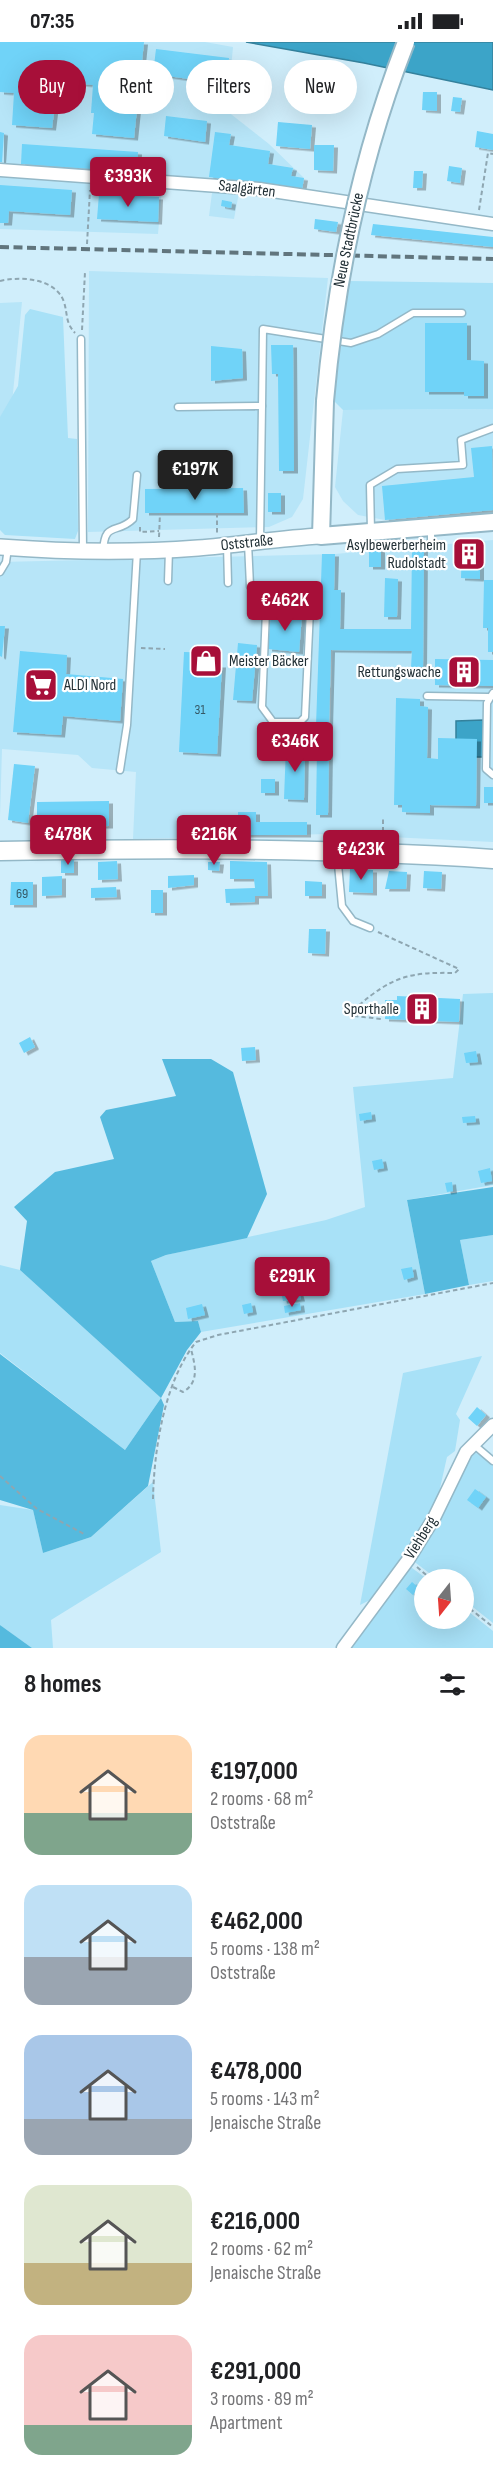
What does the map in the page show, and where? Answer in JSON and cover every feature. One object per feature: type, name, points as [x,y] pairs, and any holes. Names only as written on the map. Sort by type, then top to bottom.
[{"type":"main road","name":"Neue Stadtbrücke","points":[[321,536],[325,400],[331,332],[352,215],[384,103],[406,42]]},
{"type":"main road","name":"Oststraße","points":[[321,536],[493,522]]},
{"type":"main road","points":[[0,851],[204,848],[337,850],[493,859]]},
{"type":"street","name":"Saalgärten","points":[[0,170],[259,189],[493,224]]},
{"type":"street","name":"Oststraße","points":[[4,548],[137,551],[321,536]]},
{"type":"street","name":"Viehberg","points":[[343,1648],[408,1560],[434,1518],[466,1452],[493,1425]]},
{"type":"lane","points":[[267,587],[262,707],[273,722],[300,722],[305,717],[311,588],[250,586],[262,406],[263,329],[351,343],[378,334],[413,313],[462,313]]},
{"type":"lane","points":[[81,339],[83,551]]},
{"type":"lane","points":[[178,406],[262,406]]},
{"type":"lane","points":[[370,531],[370,485],[397,469],[463,465],[461,440],[493,428]]},
{"type":"lane","points":[[103,552],[104,536],[110,529],[129,523],[133,519],[137,475]]},
{"type":"lane","points":[[431,526],[431,545]]},
{"type":"lane","points":[[222,545],[228,583]]},
{"type":"lane","points":[[0,572],[6,562],[4,548]]},
{"type":"lane","points":[[164,549],[168,580]]},
{"type":"lane","points":[[120,770],[127,725],[137,551]]},
{"type":"lane","points":[[427,696],[491,695],[486,769],[493,775]]},
{"type":"lane","points":[[337,850],[342,906],[353,921],[370,928]]},
{"type":"lane","points":[[473,1444],[493,1461]]},
{"type":"path","points":[[477,221],[488,153],[493,154]]},
{"type":"path","points":[[87,244],[90,176]]},
{"type":"path","points":[[81,339],[85,272]]},
{"type":"path","points":[[0,281],[26,278],[55,289],[64,302],[67,324],[81,339]]},
{"type":"path","points":[[135,508],[143,519],[140,532],[159,531]]},
{"type":"path","points":[[160,513],[159,531],[164,549]]},
{"type":"path","points":[[217,513],[222,545]]},
{"type":"path","points":[[143,648],[165,649]]},
{"type":"path","points":[[383,818],[383,837]]},
{"type":"path","points":[[370,928],[459,969],[455,973],[428,972],[403,975],[390,981],[365,1000],[355,1011],[355,1016],[360,1018],[381,1018]]},
{"type":"path","points":[[153,1499],[153,1470],[161,1424],[173,1387],[196,1342],[218,1335],[493,1283]]},
{"type":"path","points":[[173,1387],[183,1392],[189,1388],[194,1379],[191,1348]]},
{"type":"path","points":[[0,1476],[37,1509],[86,1535]]},
{"type":"path","points":[[408,1560],[419,1569]]},
{"type":"path","points":[[474,1612],[493,1627]]},
{"type":"shaded area","points":[[0,42],[205,42],[233,47],[232,60],[186,60],[186,114],[231,114],[269,144],[304,178],[302,190],[241,182],[234,219],[209,216],[212,193],[162,188],[158,234],[0,229]]},
{"type":"shaded area","points":[[246,42],[493,42],[493,90],[357,60]]},
{"type":"shaded area","points":[[89,271],[328,278],[303,499],[292,517],[269,527],[88,532]]},
{"type":"shaded area","points":[[348,281],[493,283],[493,409],[343,410],[334,401]]},
{"type":"shaded area","points":[[22,302],[11,413],[0,437],[0,303]]},
{"type":"shaded area","points":[[30,309],[63,317],[68,438],[77,439],[78,531],[75,539],[5,535],[0,530],[0,417],[18,386],[25,315]]},
{"type":"shaded area","points":[[493,409],[493,511],[385,520],[358,515],[343,501],[335,487],[343,410]]},
{"type":"shaded area","points":[[493,540],[493,842],[328,834],[133,839],[136,772],[92,768],[78,755],[2,749],[0,817],[0,562],[335,554]],"holes":[[[333,632],[329,781],[329,726]]]},
{"type":"shaded area","points":[[483,720],[483,757],[456,757],[456,721]]},
{"type":"shaded area","points":[[493,993],[493,1185],[407,1200],[425,1294],[201,1332],[198,1321],[175,1322],[151,1261],[166,1255],[326,1220],[365,1207],[353,1087],[453,1078],[463,994]]},
{"type":"shaded area","points":[[162,1059],[211,1059],[233,1072],[267,1194],[247,1238],[166,1255],[151,1261],[175,1322],[198,1321],[201,1332],[187,1350],[161,1398],[20,1270],[27,1221],[14,1207],[55,1172],[114,1159],[100,1117],[106,1110],[176,1096]]},
{"type":"shaded area","points":[[493,1187],[493,1235],[460,1240],[469,1285],[425,1294],[407,1200]]},
{"type":"shaded area","points":[[493,1235],[493,1281],[469,1285],[460,1240]]},
{"type":"shaded area","points":[[0,1265],[20,1270],[161,1398],[125,1450],[0,1353]]},
{"type":"shaded area","points":[[0,1354],[125,1450],[161,1398],[164,1405],[148,1486],[91,1537],[43,1553],[33,1510],[0,1500]]},
{"type":"shaded area","points":[[482,1356],[456,1414],[460,1420],[455,1451],[447,1457],[436,1506],[409,1548],[370,1600],[360,1605],[403,1373]]},
{"type":"shaded area","points":[[473,1451],[493,1464],[493,1623],[474,1608],[474,1569],[424,1569],[412,1560]]},
{"type":"shaded area","points":[[153,1482],[161,1552],[51,1620],[53,1648],[32,1648],[0,1625],[0,1505],[33,1510],[43,1553],[91,1537]]},
{"type":"shaded area","points":[[408,1565],[414,1569],[414,1629],[474,1629],[474,1616],[493,1631],[493,1648],[351,1648]]},
{"type":"shaded area","points":[[0,1625],[32,1648],[0,1648]]},
{"type":"building","points":[[0,42],[144,42],[142,60],[98,60],[98,114],[136,114],[134,138],[92,134],[93,85],[86,84],[86,60],[18,60],[18,114],[54,114],[52,128],[12,125],[14,93],[0,92]]},
{"type":"building","points":[[156,49],[229,58],[229,60],[186,60],[186,79],[174,77],[174,60],[155,60]]},
{"type":"building","points":[[423,92],[437,92],[437,111],[422,110]]},
{"type":"building","points":[[453,97],[462,98],[460,112],[451,111]]},
{"type":"building","points":[[166,116],[207,121],[205,142],[164,136]]},
{"type":"building","points":[[278,122],[312,125],[310,149],[276,146]]},
{"type":"building","points":[[477,131],[493,134],[493,150],[475,147]]},
{"type":"building","points":[[0,132],[4,133],[2,162],[0,162]]},
{"type":"building","points":[[215,132],[231,134],[229,145],[270,151],[268,164],[293,168],[291,176],[304,178],[302,190],[209,177]]},
{"type":"building","points":[[22,144],[138,152],[137,172],[21,164]]},
{"type":"building","points":[[314,145],[334,145],[333,171],[314,170]]},
{"type":"building","points":[[449,166],[462,168],[460,183],[447,181]]},
{"type":"building","points":[[414,171],[423,171],[422,188],[413,188]]},
{"type":"building","points":[[0,185],[72,190],[70,215],[9,211],[8,223],[0,223]]},
{"type":"building","points":[[99,194],[159,197],[158,222],[97,219]]},
{"type":"building","points":[[222,200],[232,202],[231,208],[221,206]]},
{"type":"building","points":[[315,219],[338,222],[336,232],[314,229]]},
{"type":"building","points":[[373,224],[493,237],[493,247],[371,235]]},
{"type":"building","points":[[425,323],[467,323],[467,360],[484,361],[484,396],[464,396],[464,392],[425,392]]},
{"type":"building","points":[[271,345],[293,345],[294,471],[279,471],[278,374],[272,374]]},
{"type":"building","points":[[211,346],[242,349],[243,378],[211,381]]},
{"type":"building","points":[[492,446],[493,510],[385,520],[382,486],[474,477],[471,448]]},
{"type":"building","points":[[243,488],[244,513],[145,513],[145,489]]},
{"type":"building","points":[[268,493],[281,493],[281,512],[268,512]]},
{"type":"building","name":"Asylbewerberheim Rudolstadt","points":[[476,542],[476,565],[480,565],[480,579],[461,578],[462,543]]},
{"type":"building","points":[[424,546],[423,667],[411,667],[412,651],[331,650],[329,726],[316,726],[322,554],[335,554],[334,590],[341,590],[340,629],[411,629],[412,547]]},
{"type":"building","points":[[369,549],[381,549],[381,567],[369,567]]},
{"type":"building","points":[[385,578],[398,579],[397,617],[384,617]]},
{"type":"building","name":"Asylbewerberheim Rudolstadt","points":[[484,580],[493,580],[493,652],[488,652],[488,628],[483,628]]},
{"type":"building","points":[[271,612],[302,615],[299,652],[268,649]]},
{"type":"building","points":[[0,626],[5,626],[2,657],[0,656]]},
{"type":"building","points":[[238,643],[257,645],[252,701],[233,700]]},
{"type":"building","name":"ALDI Nord","points":[[20,651],[67,655],[66,674],[123,679],[120,721],[63,716],[61,735],[13,732]]},
{"type":"building","points":[[184,652],[216,653],[216,665],[222,665],[217,754],[179,752]]},
{"type":"building","name":"Rettungswache","points":[[435,659],[493,660],[493,686],[435,685]]},
{"type":"building","points":[[396,698],[420,699],[420,706],[428,707],[427,758],[438,759],[438,738],[477,739],[476,806],[430,805],[430,813],[402,812],[402,805],[394,805]]},
{"type":"building","points":[[286,746],[305,747],[304,800],[284,799]]},
{"type":"building","points":[[317,748],[329,748],[328,815],[316,815]]},
{"type":"building","points":[[14,764],[35,766],[28,823],[8,820]]},
{"type":"building","points":[[261,779],[275,779],[275,793],[261,793]]},
{"type":"building","points":[[484,787],[493,787],[493,803],[484,803]]},
{"type":"building","points":[[109,801],[109,826],[37,827],[37,802]]},
{"type":"building","points":[[238,812],[256,812],[256,822],[307,822],[307,835],[238,835]]},
{"type":"building","points":[[61,859],[74,859],[74,873],[61,873]]},
{"type":"building","points":[[117,861],[118,879],[98,880],[98,862]]},
{"type":"building","points":[[230,861],[267,862],[268,896],[255,896],[255,902],[226,903],[225,889],[255,888],[254,879],[230,879]]},
{"type":"building","points":[[208,862],[220,862],[219,871],[208,870]]},
{"type":"building","points":[[350,869],[373,870],[373,893],[349,892]]},
{"type":"building","points":[[389,871],[407,872],[406,889],[385,889]]},
{"type":"building","points":[[424,871],[442,872],[441,889],[423,888]]},
{"type":"building","points":[[194,875],[194,885],[168,888],[168,876]]},
{"type":"building","points":[[62,876],[62,895],[42,896],[42,877]]},
{"type":"building","points":[[305,881],[322,882],[322,896],[305,896]]},
{"type":"building","points":[[11,882],[33,882],[33,905],[10,905]]},
{"type":"building","points":[[116,887],[117,897],[91,898],[91,888]]},
{"type":"building","points":[[151,890],[163,890],[163,913],[151,913]]},
{"type":"building","points":[[309,929],[326,929],[325,954],[308,953]]},
{"type":"building","name":"Sporthalle","points":[[397,996],[460,999],[459,1022],[385,1019],[385,1000],[397,1000]]},
{"type":"building","points":[[30,1037],[35,1047],[24,1053],[19,1043]]},
{"type":"building","points":[[255,1047],[256,1060],[242,1061],[241,1048]]},
{"type":"building","points":[[476,1051],[478,1062],[466,1063],[464,1053]]},
{"type":"building","points":[[371,1112],[372,1119],[360,1121],[359,1114]]},
{"type":"building","points":[[475,1116],[476,1122],[463,1123],[462,1117]]},
{"type":"building","points":[[382,1159],[384,1168],[374,1170],[372,1161]]},
{"type":"building","points":[[490,1168],[492,1181],[481,1183],[478,1171]]},
{"type":"building","points":[[452,1182],[453,1191],[447,1192],[445,1183]]},
{"type":"building","points":[[412,1267],[414,1277],[404,1280],[401,1269]]},
{"type":"building","points":[[298,1288],[301,1299],[283,1301],[281,1292]]},
{"type":"building","points":[[251,1303],[253,1312],[244,1314],[242,1305]]},
{"type":"building","points":[[300,1303],[301,1310],[285,1313],[284,1306]]},
{"type":"building","points":[[202,1304],[205,1315],[188,1319],[186,1308]]},
{"type":"building","points":[[477,1407],[486,1415],[477,1426],[468,1418]]},
{"type":"building","points":[[475,1489],[486,1497],[478,1508],[467,1500]]},
{"type":"building","points":[[412,1582],[414,1584],[413,1595],[406,1589]]},
{"type":"railway","points":[[0,247],[493,259]]},
{"type":"place","name":"Asylbewerberheim Rudolstadt","points":[[469,554]]},
{"type":"place","name":"Meister Bäcker","points":[[206,661]]},
{"type":"place","name":"Rettungswache","points":[[464,672]]},
{"type":"place","name":"ALDI Nord","points":[[41,685]]},
{"type":"place","name":"Sporthalle","points":[[422,1009]]}]
